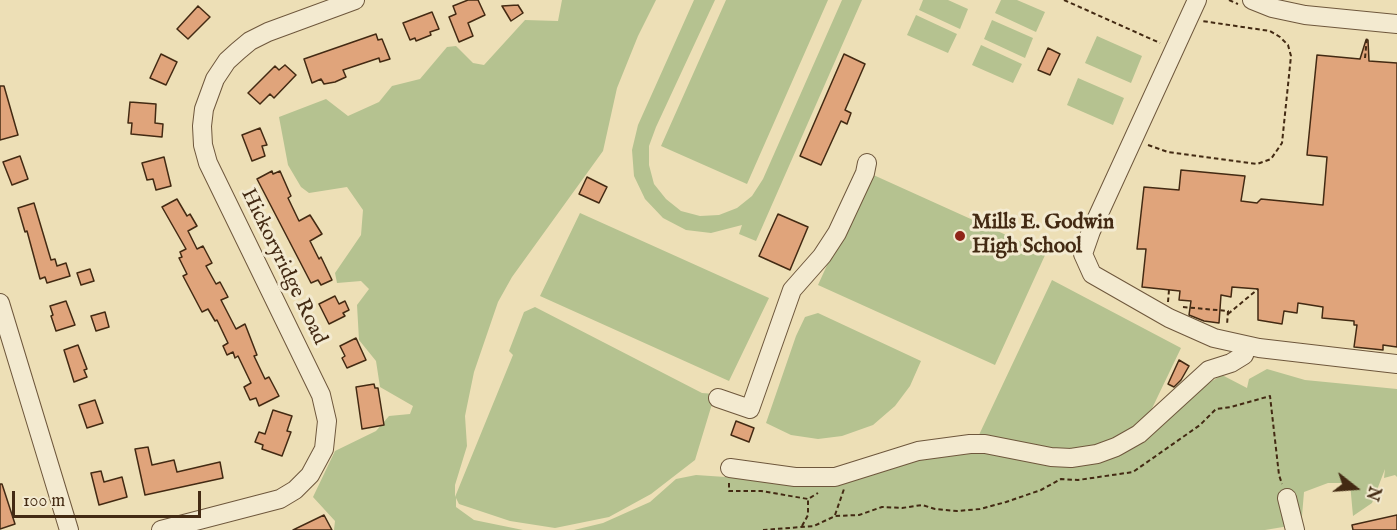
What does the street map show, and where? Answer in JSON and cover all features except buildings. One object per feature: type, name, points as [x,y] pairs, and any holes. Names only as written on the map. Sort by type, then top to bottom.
[{"type":"street","name":"Hickoryridge Road","points":[[161,530],[280,499],[295,490],[310,475],[324,449],[327,421],[321,394],[208,163],[203,145],[202,126],[204,109],[215,79],[227,61],[250,41],[268,32],[355,0]]},
{"type":"street","points":[[1197,0],[1091,231],[1083,254],[1092,274],[1168,318],[1214,338],[1246,346],[1397,364]]},
{"type":"street","points":[[1252,0],[1272,8],[1305,15],[1397,24]]},
{"type":"street","points":[[718,398],[750,409],[792,290],[822,256],[837,233],[865,173],[867,163]]},
{"type":"street","points":[[0,303],[69,530]]},
{"type":"street","points":[[730,468],[795,477],[835,477],[918,451],[970,444],[985,444],[1051,457],[1071,458],[1096,454],[1116,447],[1139,434],[1209,370],[1231,363],[1244,355],[1246,346]]},
{"type":"street","points":[[1287,498],[1295,530]]},
{"type":"path","points":[[1065,0],[1175,49]]},
{"type":"path","points":[[1134,138],[1168,153],[1257,164],[1271,159],[1282,143],[1291,56],[1288,45],[1269,30],[1198,20]]},
{"type":"path","points":[[1365,58],[1368,28]]},
{"type":"path","points":[[1226,341],[1228,314],[1258,289]]},
{"type":"path","points":[[1175,306],[1228,311],[1228,314]]},
{"type":"path","points":[[763,530],[814,526],[835,516],[859,515],[882,507],[902,508],[922,505],[957,511],[980,509],[1041,490],[1061,479],[1078,480],[1133,472],[1200,425],[1216,409],[1270,396],[1279,475],[1287,498]]},
{"type":"path","points":[[730,468],[729,491],[761,491],[808,499],[818,493]]},
{"type":"path","points":[[835,516],[844,489]]},
{"type":"path","points":[[802,526],[808,515],[808,499]]},
{"type":"green space","points":[[562,0],[656,0],[638,36],[617,88],[603,151],[512,277],[498,302],[474,372],[465,416],[467,446],[455,485],[455,497],[513,355],[509,351],[524,312],[535,307],[702,393],[715,394],[695,460],[651,494],[609,517],[555,528],[510,521],[459,504],[456,498],[456,507],[474,520],[523,530],[334,530],[335,521],[313,497],[335,451],[376,431],[389,416],[410,414],[413,406],[380,387],[376,361],[359,340],[357,305],[369,289],[361,281],[337,283],[335,273],[361,235],[363,210],[347,187],[309,193],[301,187],[288,165],[279,117],[326,99],[348,116],[379,102],[392,86],[420,79],[447,47],[456,46],[473,63],[484,65],[525,20],[558,21]]},
{"type":"green space","points":[[694,0],[715,0],[656,127],[649,146],[649,165],[654,184],[666,199],[681,211],[700,216],[719,215],[737,208],[752,196],[763,179],[842,0],[862,0],[756,241],[739,234],[742,225],[711,233],[686,230],[663,218],[645,199],[634,176],[632,150],[638,125]]},
{"type":"green space","points":[[726,0],[828,0],[747,184],[661,146]]},
{"type":"green space","points":[[923,0],[948,0],[968,9],[960,29],[919,10]]},
{"type":"green space","points":[[1001,0],[1017,0],[1045,12],[1036,32],[995,13]]},
{"type":"green space","points":[[916,15],[957,34],[948,53],[907,35]]},
{"type":"green space","points":[[992,20],[1033,38],[1025,58],[984,39]]},
{"type":"green space","points":[[1097,36],[1142,56],[1131,83],[1085,63]]},
{"type":"green space","points":[[981,45],[1022,64],[1013,83],[972,65]]},
{"type":"green space","points":[[1078,78],[1124,98],[1113,125],[1067,105]]},
{"type":"green space","points":[[869,173],[1046,253],[995,365],[818,285]]},
{"type":"green space","points":[[580,213],[769,298],[729,381],[540,296]]},
{"type":"green space","points":[[1052,280],[1181,348],[1146,421],[1087,453],[1046,452],[978,437]]},
{"type":"green space","points":[[818,313],[921,361],[910,386],[895,406],[873,425],[842,436],[818,439],[791,435],[766,423],[796,336],[805,317]]},
{"type":"green space","points":[[1267,369],[1305,380],[1397,389],[1397,477],[1395,475],[1384,478],[1385,469],[1372,503],[1353,516],[1350,483],[1328,483],[1304,492],[1302,516],[1289,526],[1265,530],[574,530],[603,523],[650,502],[676,479],[696,475],[814,483],[911,461],[985,452],[1042,464],[1092,462],[1179,401],[1222,375],[1247,388],[1249,379]]},
{"type":"place","name":"Mills E. Godwin High School","points":[[960,236]]}]
